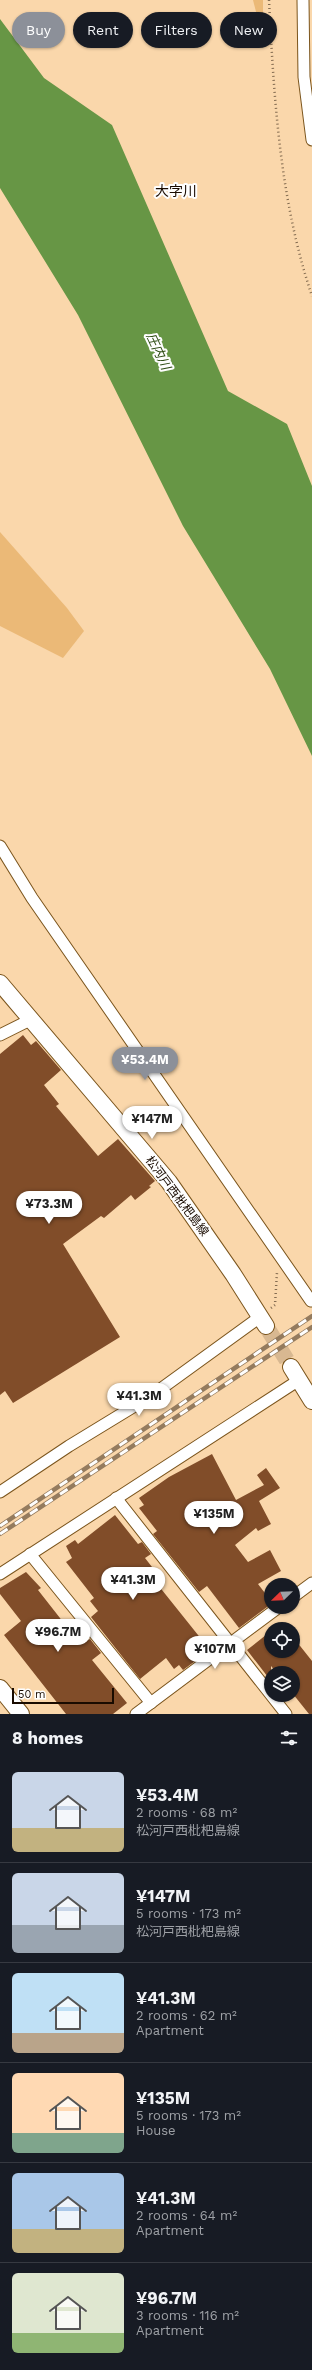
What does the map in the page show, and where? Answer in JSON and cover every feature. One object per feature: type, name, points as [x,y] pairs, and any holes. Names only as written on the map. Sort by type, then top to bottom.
[{"type":"main road","name":"松河戸西枇杷島線","points":[[0,983],[169,1182],[263,1321]]},
{"type":"main road","points":[[295,1374],[312,1401]]},
{"type":"main road","points":[[0,1688],[20,1714]]},
{"type":"street","points":[[303,0],[304,77],[312,140]]},
{"type":"street","points":[[0,846],[32,898],[311,1301]]},
{"type":"street","points":[[0,1035],[32,1019]]},
{"type":"street","points":[[0,1492],[69,1446],[151,1396],[263,1321]]},
{"type":"street","points":[[0,1574],[116,1498],[295,1374]]},
{"type":"street","points":[[116,1498],[286,1714]]},
{"type":"street","points":[[30,1554],[151,1703]]},
{"type":"street","points":[[300,1592],[312,1583]]},
{"type":"street","points":[[136,1714],[270,1614]]},
{"type":"path","points":[[269,0],[272,79],[276,125],[290,208],[312,296]]},
{"type":"path","points":[[263,1321],[275,1306],[278,1254]]},
{"type":"shaded area","points":[[253,0],[263,0],[263,12],[256,12]]},
{"type":"shaded area","points":[[0,532],[67,608],[84,631],[63,658],[0,626]]},
{"type":"water","name":"庄内川","points":[[0,19],[12,35],[12,48],[22,48],[44,78],[112,125],[228,391],[287,424],[312,486],[312,756],[270,669],[183,526],[78,315],[0,188]]},
{"type":"building","points":[[23,1035],[31,1045],[36,1041],[61,1070],[44,1085],[59,1104],[56,1106],[98,1156],[118,1139],[155,1181],[149,1186],[151,1187],[135,1200],[131,1195],[104,1218],[101,1216],[63,1244],[120,1337],[13,1403],[5,1391],[0,1395],[0,1054]]},
{"type":"building","points":[[212,1454],[236,1500],[264,1485],[257,1475],[266,1468],[280,1488],[259,1501],[271,1524],[258,1531],[256,1528],[235,1545],[248,1562],[270,1550],[281,1571],[269,1578],[264,1578],[264,1581],[258,1584],[264,1592],[264,1609],[239,1628],[207,1586],[199,1592],[153,1534],[157,1531],[139,1508],[144,1505],[139,1498],[169,1477]]},
{"type":"building","points":[[115,1515],[138,1544],[142,1542],[151,1554],[145,1558],[159,1576],[154,1580],[210,1650],[183,1670],[179,1665],[174,1669],[166,1658],[140,1679],[91,1617],[98,1611],[90,1601],[94,1598],[66,1562],[72,1558],[66,1546],[75,1540],[78,1544]]},
{"type":"building","points":[[26,1572],[41,1588],[38,1590],[78,1641],[82,1638],[85,1642],[90,1639],[101,1653],[92,1660],[127,1703],[113,1714],[66,1714],[4,1635],[21,1621],[0,1594],[0,1588]]},
{"type":"building","points":[[264,1637],[264,1658],[300,1658],[300,1646],[312,1661],[312,1714],[309,1714],[299,1702],[300,1666],[264,1666],[264,1672],[247,1650]]},
{"type":"tunnel","points":[[266,1326],[291,1367]]},
{"type":"railway","points":[[0,1526],[312,1316]]},
{"type":"railway","points":[[0,1534],[312,1327]]},
{"type":"district","name":"大字川","points":[[176,191]]}]
